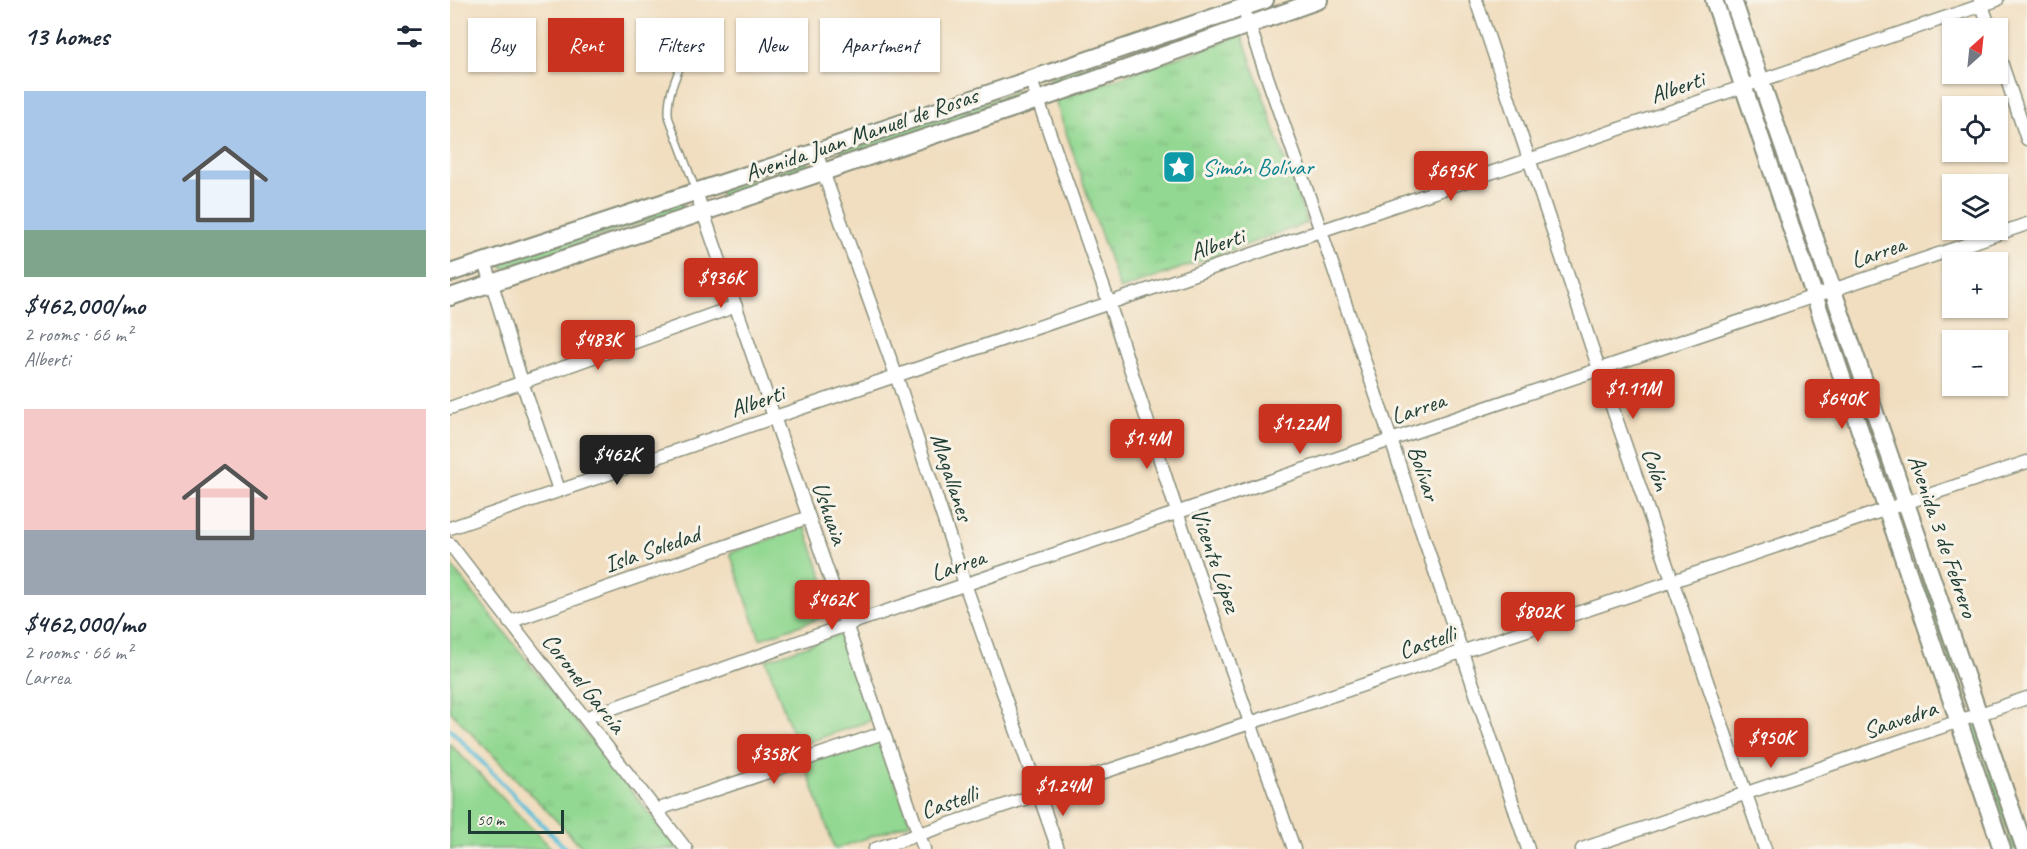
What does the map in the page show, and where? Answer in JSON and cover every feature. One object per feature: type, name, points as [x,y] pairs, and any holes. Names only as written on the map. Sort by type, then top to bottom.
[{"type":"street","name":"Avenida Juan Manuel de Rosas","points":[[450,273],[1265,0]]},
{"type":"street","name":"Avenida Juan Manuel de Rosas","points":[[450,297],[1038,100],[1319,0]]},
{"type":"street","name":"Colón","points":[[1476,0],[1599,369],[1765,849]]},
{"type":"street","name":"Avenida 3 de Febrero","points":[[1714,0],[2002,849]]},
{"type":"street","name":"Avenida 3 de Febrero","points":[[1733,0],[2025,849]]},
{"type":"street","name":"Alberti","points":[[450,528],[1744,87],[1981,3],[1997,0]]},
{"type":"street","points":[[1981,3],[1986,18]]},
{"type":"street","name":"Bolívar","points":[[1243,8],[1321,231],[1528,849]]},
{"type":"street","name":"Vicente López","points":[[1031,80],[1110,303],[1177,512],[1294,849]]},
{"type":"street","points":[[2008,82],[2027,138]]},
{"type":"street","name":"Magallanes","points":[[816,152],[896,375],[965,584],[1058,849]]},
{"type":"street","name":"Ushuaia","points":[[696,192],[924,849]]},
{"type":"street","name":"Larrea","points":[[585,717],[965,584],[2027,224]]},
{"type":"street","points":[[485,261],[522,382],[559,490]]},
{"type":"street","points":[[450,408],[736,306]]},
{"type":"street","name":"Castelli","points":[[875,849],[2027,462]]},
{"type":"street","name":"Isla Soledad","points":[[509,621],[809,517]]},
{"type":"street","name":"Coronel García","points":[[450,544],[686,849]]},
{"type":"street","name":"Saavedra","points":[[1582,849],[2027,698]]},
{"type":"street","points":[[656,810],[883,732]]},
{"type":"lane","points":[[678,72],[667,106],[669,118],[696,192]]},
{"type":"green space","points":[[1228,18],[1230,25],[1050,86],[1048,79]]},
{"type":"green space","points":[[1242,35],[1307,223],[1120,290],[1055,100]]},
{"type":"green space","points":[[1021,90],[1023,97],[843,158],[840,150]]},
{"type":"green space","points":[[1760,105],[1821,281],[1818,281],[1757,106]]},
{"type":"green space","points":[[807,161],[810,169],[722,198],[720,191]]},
{"type":"green space","points":[[681,201],[684,208],[503,269],[501,262]]},
{"type":"green space","points":[[1831,312],[1896,495],[1893,496],[1828,313]]},
{"type":"green space","points":[[1906,523],[1967,703],[1964,704],[1903,524]]},
{"type":"green space","points":[[805,527],[835,613],[760,639],[730,553]]},
{"type":"green space","points":[[450,564],[678,849],[584,849],[450,711]]},
{"type":"green space","points":[[841,634],[872,720],[797,746],[766,660]]},
{"type":"green space","points":[[1976,720],[2017,849],[2013,849],[1978,741],[1970,737],[1967,723]]},
{"type":"green space","points":[[879,737],[910,823],[835,849],[804,763]]},
{"type":"green space","points":[[450,744],[552,849],[450,849]]},
{"type":"waterway","points":[[450,729],[566,849]]},
{"type":"place","name":"Simón Bolívar","points":[[1179,167]]}]
